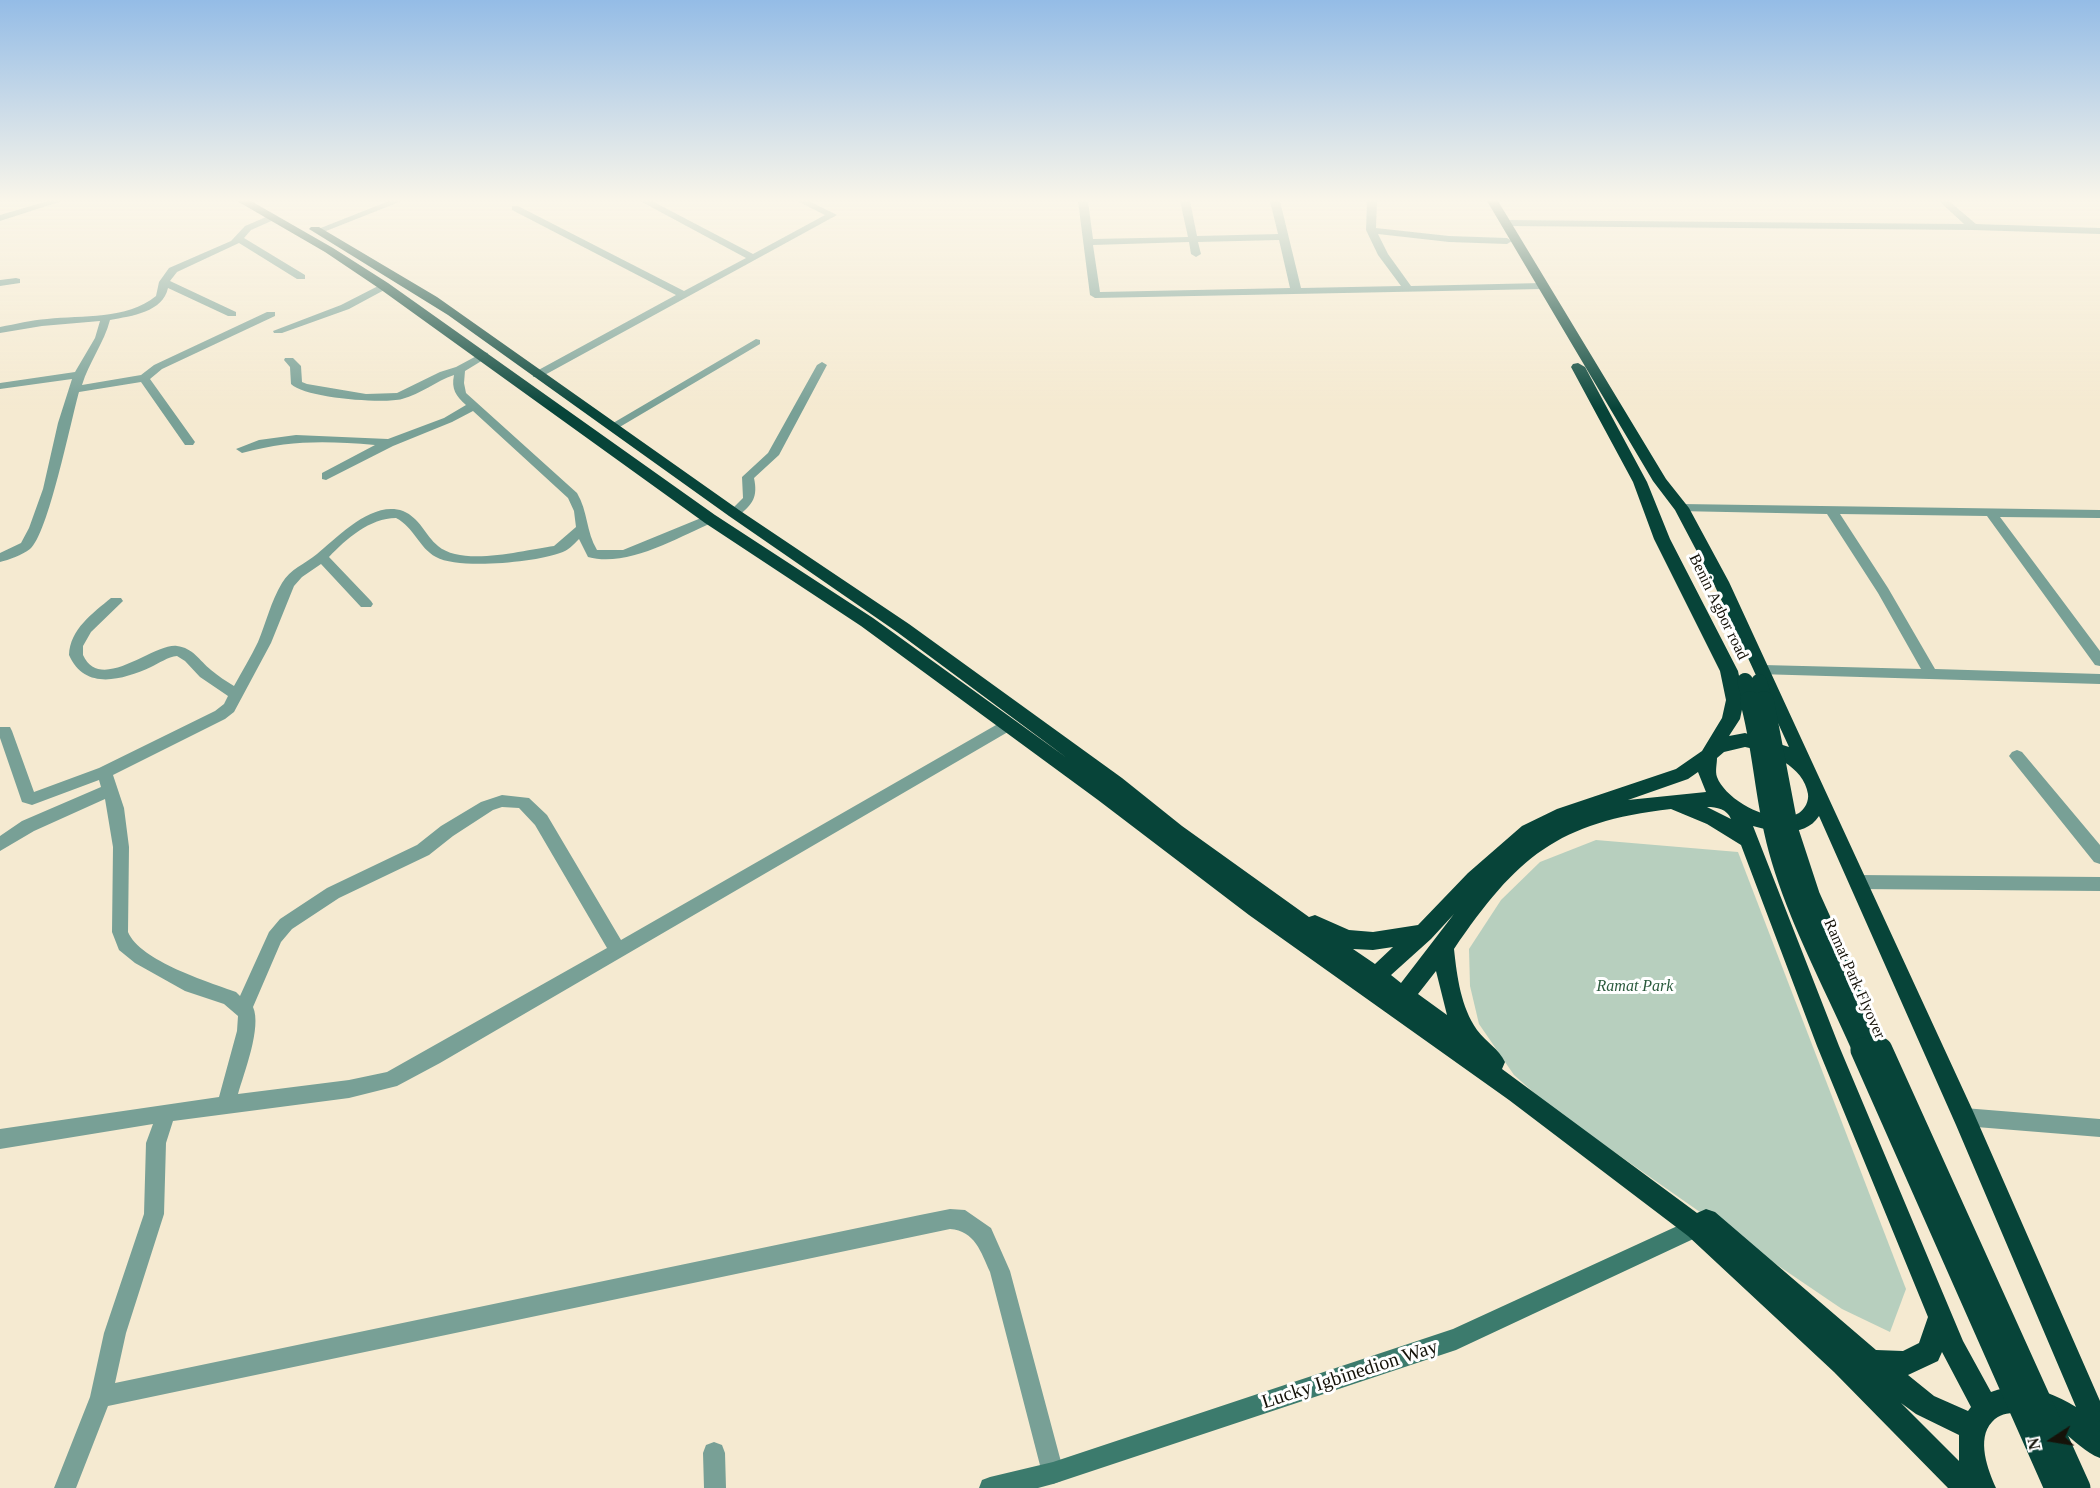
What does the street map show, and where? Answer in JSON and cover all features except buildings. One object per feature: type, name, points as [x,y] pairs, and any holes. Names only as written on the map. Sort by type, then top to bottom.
[{"type":"highway","points":[[359,270],[484,355],[710,519],[867,622],[1008,725],[1175,832],[1280,907],[1371,980]]},
{"type":"highway","points":[[389,270],[614,426],[734,513],[912,634],[1110,789],[1256,909],[1371,980],[1478,1051],[1711,1224],[1872,1363],[1925,1405],[1980,1419],[2008,1401],[2036,1403],[2067,1417],[2100,1444]]},
{"type":"highway","name":"Benin Agbor road","points":[[1527,270],[1660,481],[1681,508],[1721,582],[1756,678],[1815,786],[1964,1117],[2100,1432]]},
{"type":"highway","name":"Benin Agbor road","points":[[1371,980],[1424,933],[1474,879],[1528,832],[1564,814],[1682,774],[1708,756],[1731,719],[1735,700],[1729,671],[1662,539],[1640,482],[1529,270]]},
{"type":"highway","name":"Ramat Park Flyover","points":[[1660,481],[1756,678],[1770,722],[1789,832],[1810,896],[2078,1488]]},
{"type":"highway","name":"Ramat Park Flyover","points":[[1640,482],[1673,534],[1756,678],[1756,722],[1774,832],[1794,895],[2057,1488]]},
{"type":"highway","points":[[1401,1001],[1468,911],[1500,873],[1536,843],[1574,822],[1628,806],[1669,801],[1730,805],[1770,823],[1799,822],[1812,814],[1818,801],[1815,786],[1797,762],[1766,745],[1745,740],[1726,742],[1712,750],[1708,756],[1707,776],[1730,805],[1749,840],[1828,1046],[1954,1350],[1980,1419],[1971,1454],[1982,1488]]},
{"type":"highway","points":[[1669,801],[1691,807],[1723,823],[1749,840]]},
{"type":"highway","points":[[1280,907],[1347,939],[1373,941],[1424,933]]},
{"type":"highway","points":[[1443,947],[1448,986],[1458,1022],[1478,1051]]},
{"type":"highway","points":[[1401,1001],[1516,1092],[1697,1227],[1843,1363],[1967,1488]]},
{"type":"highway","points":[[1872,1363],[1904,1364],[1929,1352],[1940,1317]]},
{"type":"street","points":[[0,330],[54,321],[106,317],[156,302],[161,297],[164,282],[173,270]]},
{"type":"street","points":[[290,270],[301,277]]},
{"type":"street","points":[[636,270],[685,296]]},
{"type":"street","points":[[537,375],[730,270]]},
{"type":"street","points":[[1092,270],[1095,295],[1537,286]]},
{"type":"street","points":[[1291,270],[1296,290]]},
{"type":"street","points":[[1395,270],[1408,288]]},
{"type":"street","points":[[0,284],[16,281]]},
{"type":"street","points":[[164,282],[232,314]]},
{"type":"street","points":[[278,331],[345,307],[384,286]]},
{"type":"street","points":[[75,389],[144,378],[158,368],[271,314]]},
{"type":"street","points":[[0,558],[26,546],[35,528],[49,489],[64,423],[79,375],[100,338],[106,317]]},
{"type":"street","points":[[614,426],[756,342]]},
{"type":"street","points":[[289,360],[295,366],[297,384],[303,387],[375,399],[400,395],[444,374],[460,370],[484,355]]},
{"type":"street","points":[[734,513],[750,501],[752,493],[748,477],[773,455],[822,364]]},
{"type":"street","points":[[460,370],[458,383],[461,394],[573,496],[580,507],[581,530],[587,546],[594,554],[610,556],[625,554],[710,519]]},
{"type":"street","points":[[0,386],[79,375]]},
{"type":"street","points":[[144,378],[189,442]]},
{"type":"street","points":[[326,476],[389,443],[448,420],[473,406]]},
{"type":"street","points":[[242,449],[271,441],[315,438],[389,443]]},
{"type":"street","points":[[1681,508],[2100,514]]},
{"type":"street","points":[[1831,511],[1883,591],[1931,674]]},
{"type":"street","points":[[1990,513],[2100,661]]},
{"type":"street","points":[[5,731],[28,798],[32,800],[104,772],[220,716],[229,708],[237,695],[264,643],[288,584],[297,574],[322,557],[341,536],[378,516],[395,514],[408,519],[434,551],[447,557],[468,560],[556,550],[566,545],[581,530]]},
{"type":"street","points":[[322,557],[366,604]]},
{"type":"street","points":[[116,601],[79,639],[75,649],[77,660],[84,670],[101,675],[117,673],[178,650],[192,658],[204,672],[237,695]]},
{"type":"street","points":[[1756,678],[1931,674],[2100,679]]},
{"type":"street","points":[[0,1139],[226,1104],[349,1089],[390,1080],[434,1057],[1008,725]]},
{"type":"street","points":[[2017,756],[2100,857]]},
{"type":"street","points":[[104,772],[116,808],[122,847],[120,932],[125,945],[141,958],[191,985],[230,998],[247,1013],[246,1031],[226,1104]]},
{"type":"street","points":[[0,844],[28,826],[109,790]]},
{"type":"street","points":[[243,1010],[274,937],[286,924],[333,893],[423,850],[487,806],[502,801],[523,802],[541,820],[618,951]]},
{"type":"street","points":[[1857,882],[2100,884]]},
{"type":"street","points":[[65,1488],[101,1398],[115,1333],[154,1214],[156,1143],[166,1113]]},
{"type":"street","points":[[1964,1117],[2100,1128]]},
{"type":"street","points":[[101,1398],[920,1225],[965,1220],[984,1235],[1000,1271],[1053,1473]]},
{"type":"street","name":"Lucky Igbinedion Way","points":[[990,1488],[1053,1473],[1456,1340],[1697,1227]]},
{"type":"street","points":[[714,1453],[715,1488]]},
{"type":"green space","name":"Ramat Park","points":[[1596,840],[1738,852],[1906,1289],[1890,1332],[1842,1309],[1550,1107],[1514,1075],[1479,1024],[1470,986],[1469,949],[1501,900],[1540,862]]}]
